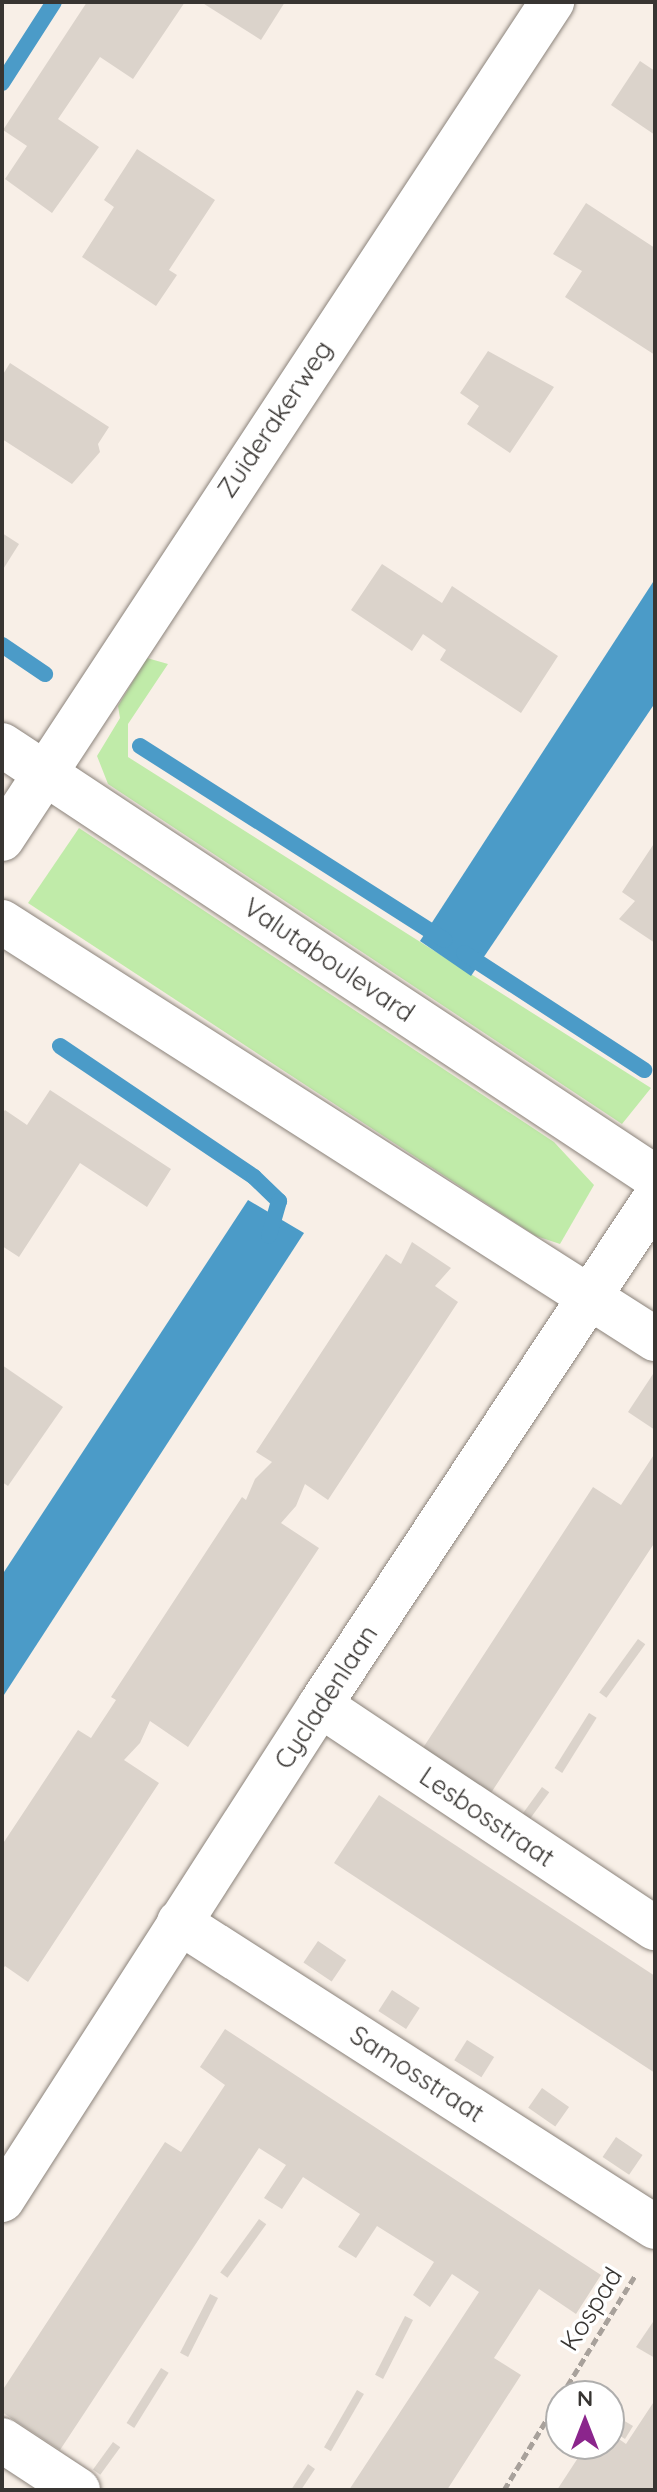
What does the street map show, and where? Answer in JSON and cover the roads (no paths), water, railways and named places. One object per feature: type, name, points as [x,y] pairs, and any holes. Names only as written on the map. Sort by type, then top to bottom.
[{"type":"street","name":"Zuiderakerweg","points":[[2,839],[42,771],[552,2]]},
{"type":"street","name":"Valutaboulevard","points":[[2,745],[655,1177]]},
{"type":"street","points":[[2,922],[655,1339]]},
{"type":"street","name":"Cycladenlaan","points":[[2,2200],[320,1705],[655,1198]]},
{"type":"street","name":"Lesbosstraat","points":[[320,1705],[655,1928]]},
{"type":"street","name":"Samosstraat","points":[[179,1922],[655,2227]]},
{"type":"street","points":[[2,2440],[78,2490]]},
{"type":"water","points":[[655,579],[655,703],[471,976],[420,941]]},
{"type":"water","points":[[248,1200],[304,1233],[2,1698],[2,1575]]},
{"type":"waterway","points":[[2,83],[54,2]]},
{"type":"waterway","points":[[2,645],[45,674]]},
{"type":"waterway","points":[[140,746],[445,940]]},
{"type":"waterway","points":[[464,953],[644,1070]]},
{"type":"waterway","points":[[60,1046],[254,1177],[279,1201],[269,1236]]}]
